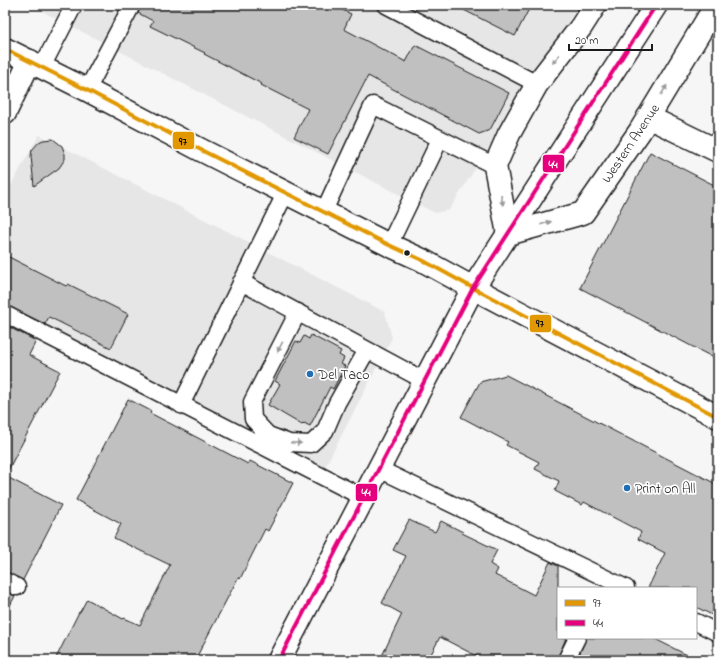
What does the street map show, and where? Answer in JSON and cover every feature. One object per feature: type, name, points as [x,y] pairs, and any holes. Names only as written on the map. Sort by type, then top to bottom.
[{"type":"main road","points":[[508,234],[495,166],[509,134],[537,84],[581,27],[595,5]]},
{"type":"main road","points":[[279,660],[473,288],[656,5]]},
{"type":"main road","name":"Western Avenue","points":[[508,234],[583,213],[648,117],[716,5]]},
{"type":"main road","points":[[5,49],[194,146],[422,260],[718,417]]},
{"type":"main road","points":[[5,113],[36,64]]},
{"type":"main road","points":[[648,117],[718,151]]},
{"type":"lane","points":[[36,64],[74,5]]},
{"type":"lane","points":[[87,90],[132,5]]},
{"type":"lane","points":[[386,5],[537,84]]},
{"type":"lane","points":[[324,211],[373,105],[495,166]]},
{"type":"lane","points":[[389,244],[440,139]]},
{"type":"lane","points":[[181,405],[286,192]]},
{"type":"lane","points":[[241,282],[425,381]]},
{"type":"lane","points":[[298,312],[252,402],[253,419],[268,434],[289,443],[311,444],[325,431],[337,403],[367,350]]},
{"type":"lane","points":[[5,314],[364,498]]},
{"type":"lane","points":[[379,469],[606,584],[621,587]]},
{"type":"lane","points":[[697,622],[718,632]]},
{"type":"lane","points":[[566,660],[576,639]]},
{"type":"shaded area","points":[[30,5],[579,5],[449,210],[435,213]]},
{"type":"shaded area","points":[[39,135],[385,312],[392,338],[322,473],[5,305],[5,196]]},
{"type":"building","points":[[141,5],[332,5],[351,14],[344,29],[406,62],[415,45],[509,93],[490,130],[479,134],[368,76],[328,154],[294,137],[308,109],[204,54],[205,53],[150,26],[153,21],[138,13]]},
{"type":"building","points":[[454,5],[531,5],[515,36]]},
{"type":"building","points":[[53,139],[62,146],[65,159],[59,168],[34,186],[31,156],[32,150],[39,142]]},
{"type":"building","points":[[650,152],[718,187],[718,360],[580,288]]},
{"type":"building","points":[[5,255],[66,286],[68,284],[128,314],[111,348],[49,317],[45,324],[5,305]]},
{"type":"building","points":[[5,325],[36,341],[29,355],[60,371],[5,476]]},
{"type":"building","name":"Del Taco","points":[[311,335],[341,351],[339,355],[344,358],[341,364],[345,366],[333,389],[330,387],[310,426],[304,423],[302,425],[268,405],[280,384],[275,381],[296,341],[300,343],[304,336],[309,339]]},
{"type":"building","points":[[506,375],[718,485],[718,618],[697,608],[697,587],[648,587],[665,553],[638,539],[641,532],[584,502],[582,505],[555,491],[559,481],[535,469],[539,462],[506,445],[508,442],[461,417],[480,382]]},
{"type":"building","points":[[128,399],[151,411],[150,413],[248,464],[250,461],[293,483],[268,531],[265,529],[240,579],[238,578],[195,660],[55,660],[87,599],[123,619],[124,618],[140,625],[170,565],[114,538],[121,524],[76,500]]},
{"type":"building","points":[[5,476],[61,505],[23,580],[5,572]]},
{"type":"building","points":[[409,520],[435,532],[441,521],[497,550],[490,564],[498,569],[495,575],[534,595],[550,562],[558,566],[557,639],[566,639],[557,660],[484,660],[440,637],[428,660],[380,660],[402,614],[382,603],[406,556],[393,550]]},
{"type":"building","points":[[5,592],[15,596],[5,615]]},
{"type":"building","points":[[586,639],[655,639],[697,660],[577,660]]},
{"type":"transit line","name":"44","points":[[279,660],[473,288],[656,5]]},
{"type":"transit line","name":"97","points":[[5,49],[201,150],[389,245],[422,260],[718,417]]},
{"type":"place","name":"Del Taco","points":[[310,374]]},
{"type":"place","name":"Print on All","points":[[627,488]]}]
